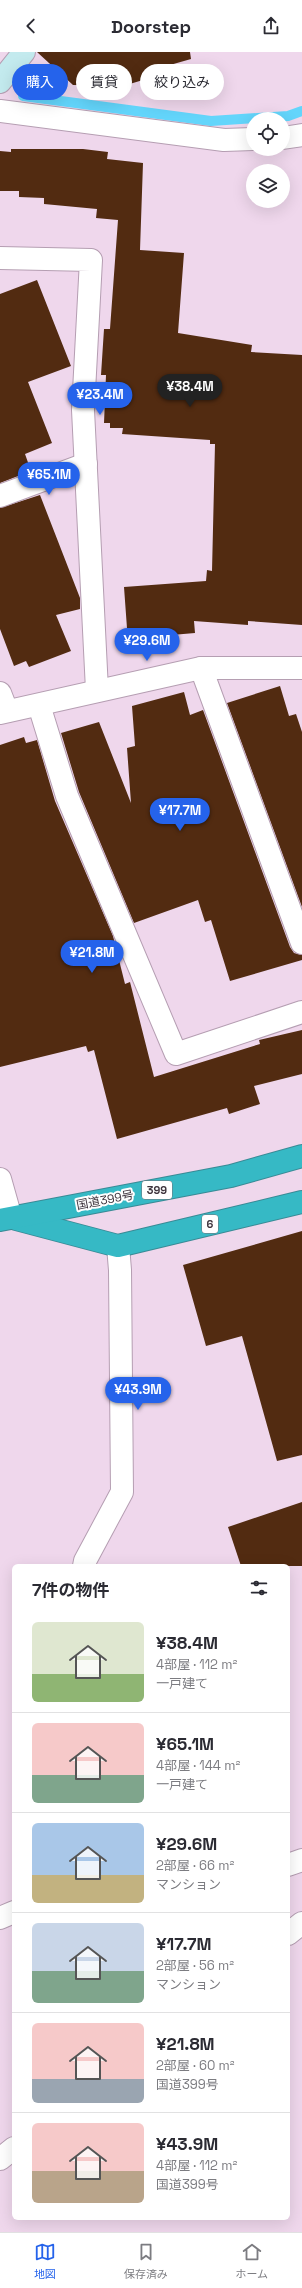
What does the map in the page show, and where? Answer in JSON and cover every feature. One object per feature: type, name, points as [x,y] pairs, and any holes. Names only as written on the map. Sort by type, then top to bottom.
[{"type":"highway","name":"国道399号","points":[[6,1219],[231,1176],[302,1156]]},
{"type":"highway","name":"6","points":[[6,1219],[118,1246],[302,1202]]},
{"type":"street","points":[[0,111],[224,140],[246,139]]},
{"type":"street","points":[[290,137],[302,135]]},
{"type":"street","points":[[0,258],[91,260],[83,410],[97,690]]},
{"type":"street","points":[[0,496],[86,464]]},
{"type":"street","points":[[200,668],[302,943]]},
{"type":"street","points":[[2,705],[39,705],[97,690],[200,668],[302,668]]},
{"type":"street","points":[[39,705],[67,796],[176,1054],[302,1012]]},
{"type":"street","points":[[0,1179],[6,1219]]},
{"type":"street","points":[[84,1564],[84,1561],[122,1492],[120,1270],[118,1246]]},
{"type":"street","points":[[290,1864],[302,1860]]},
{"type":"street","points":[[0,1918],[12,1913]]},
{"type":"street","points":[[290,1932],[302,1923]]},
{"type":"street","points":[[0,2159],[12,2150]]},
{"type":"building","points":[[37,52],[190,52],[191,59],[174,64],[140,64],[140,81],[132,83],[132,64],[76,64],[76,85],[73,85],[68,80],[68,64],[50,64]]},
{"type":"building","points":[[11,149],[83,149],[108,152],[107,159],[143,163],[140,250],[184,253],[178,333],[252,345],[251,352],[302,355],[302,625],[248,621],[248,625],[194,621],[195,633],[160,636],[160,640],[128,642],[124,587],[206,581],[207,570],[212,571],[215,444],[210,444],[210,440],[122,434],[123,428],[110,428],[110,423],[104,423],[106,375],[101,375],[104,329],[110,329],[118,220],[96,218],[97,209],[44,204],[44,198],[19,197],[19,191],[0,191],[0,151],[11,152]]},
{"type":"building","points":[[37,280],[71,366],[28,382],[52,443],[25,454],[31,471],[0,483],[0,294]]},
{"type":"building","points":[[40,495],[80,598],[80,609],[56,615],[71,651],[29,667],[26,661],[14,666],[0,629],[0,508]]},
{"type":"building","points":[[280,686],[289,716],[296,714],[302,732],[302,907],[227,703]]},
{"type":"building","points":[[184,692],[190,715],[203,710],[290,947],[294,953],[302,955],[302,960],[230,981],[211,920],[205,922],[198,900],[134,923],[79,792],[61,733],[99,722],[131,803],[127,748],[135,746],[132,706]]},
{"type":"building","points":[[24,737],[26,743],[37,740],[55,801],[113,936],[125,984],[130,982],[154,1077],[260,1044],[259,1040],[302,1030],[302,1074],[254,1086],[260,1104],[229,1114],[227,1108],[117,1139],[94,1050],[88,1052],[86,1046],[0,1067],[0,745]]},
{"type":"building","points":[[302,1231],[302,1455],[277,1461],[242,1336],[206,1346],[183,1265]]},
{"type":"building","points":[[302,1502],[302,1566],[290,1566],[290,1564],[240,1564],[228,1527]]},
{"type":"waterway","points":[[53,100],[211,121],[288,116],[302,111]]}]
